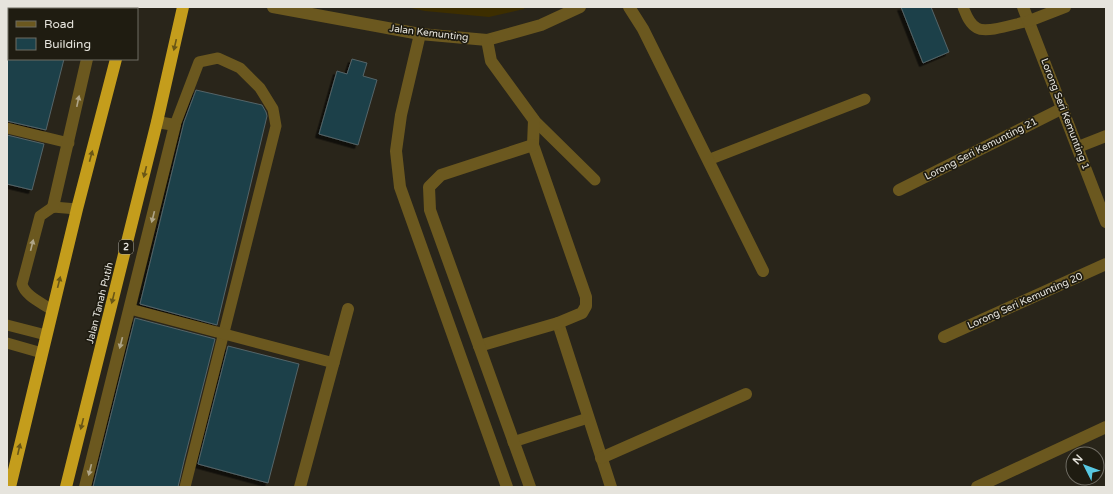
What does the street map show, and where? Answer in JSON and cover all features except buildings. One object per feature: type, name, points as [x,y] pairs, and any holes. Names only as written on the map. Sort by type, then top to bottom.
[{"type":"highway","name":"Jalan Tanah Putih","points":[[66,487],[157,122],[183,7]]},
{"type":"highway","points":[[10,487],[77,209],[116,60]]},
{"type":"street","name":"Jalan Kemunting","points":[[273,7],[420,34],[487,40],[541,25],[580,7]]},
{"type":"street","points":[[629,7],[644,30],[764,271]]},
{"type":"street","name":"Lorong Seri Kemunting 1","points":[[1024,7],[1106,222]]},
{"type":"street","points":[[1029,21],[1065,7]]},
{"type":"street","points":[[420,34],[401,115],[396,152],[400,187],[506,487]]},
{"type":"street","points":[[478,346],[558,323],[582,313],[586,306],[586,297],[533,145],[534,120],[491,62],[487,40]]},
{"type":"street","points":[[54,207],[87,60]]},
{"type":"street","name":"Lorong Seri Kemunting 21","points":[[899,190],[1062,108]]},
{"type":"street","points":[[85,487],[175,125],[157,122]]},
{"type":"street","points":[[1078,147],[1106,136]]},
{"type":"street","points":[[530,487],[430,210],[429,187],[441,175],[533,145]]},
{"type":"street","name":"Lorong Seri Kemunting 20","points":[[944,337],[1106,264]]},
{"type":"street","points":[[300,487],[348,309]]},
{"type":"street","points":[[558,323],[611,487]]},
{"type":"street","points":[[601,458],[746,394]]},
{"type":"street","points":[[977,487],[1106,426]]},
{"type":"lane","points":[[963,7],[969,21],[976,28],[985,31],[1029,21]]},
{"type":"lane","points":[[175,125],[199,62],[218,58],[240,68],[260,88],[273,109],[276,126],[185,487]]},
{"type":"lane","points":[[708,160],[865,99]]},
{"type":"lane","points":[[534,120],[595,180]]},
{"type":"lane","points":[[7,128],[69,143]]},
{"type":"lane","points":[[52,310],[28,294],[23,289],[22,284],[38,220],[42,213],[54,207],[77,209]]},
{"type":"lane","points":[[130,309],[334,363]]},
{"type":"lane","points":[[7,325],[46,335]]},
{"type":"lane","points":[[7,343],[42,353]]},
{"type":"lane","points":[[513,442],[588,418]]},
{"type":"shaded area","points":[[406,7],[525,7],[524,9],[489,17],[425,11]]}]
